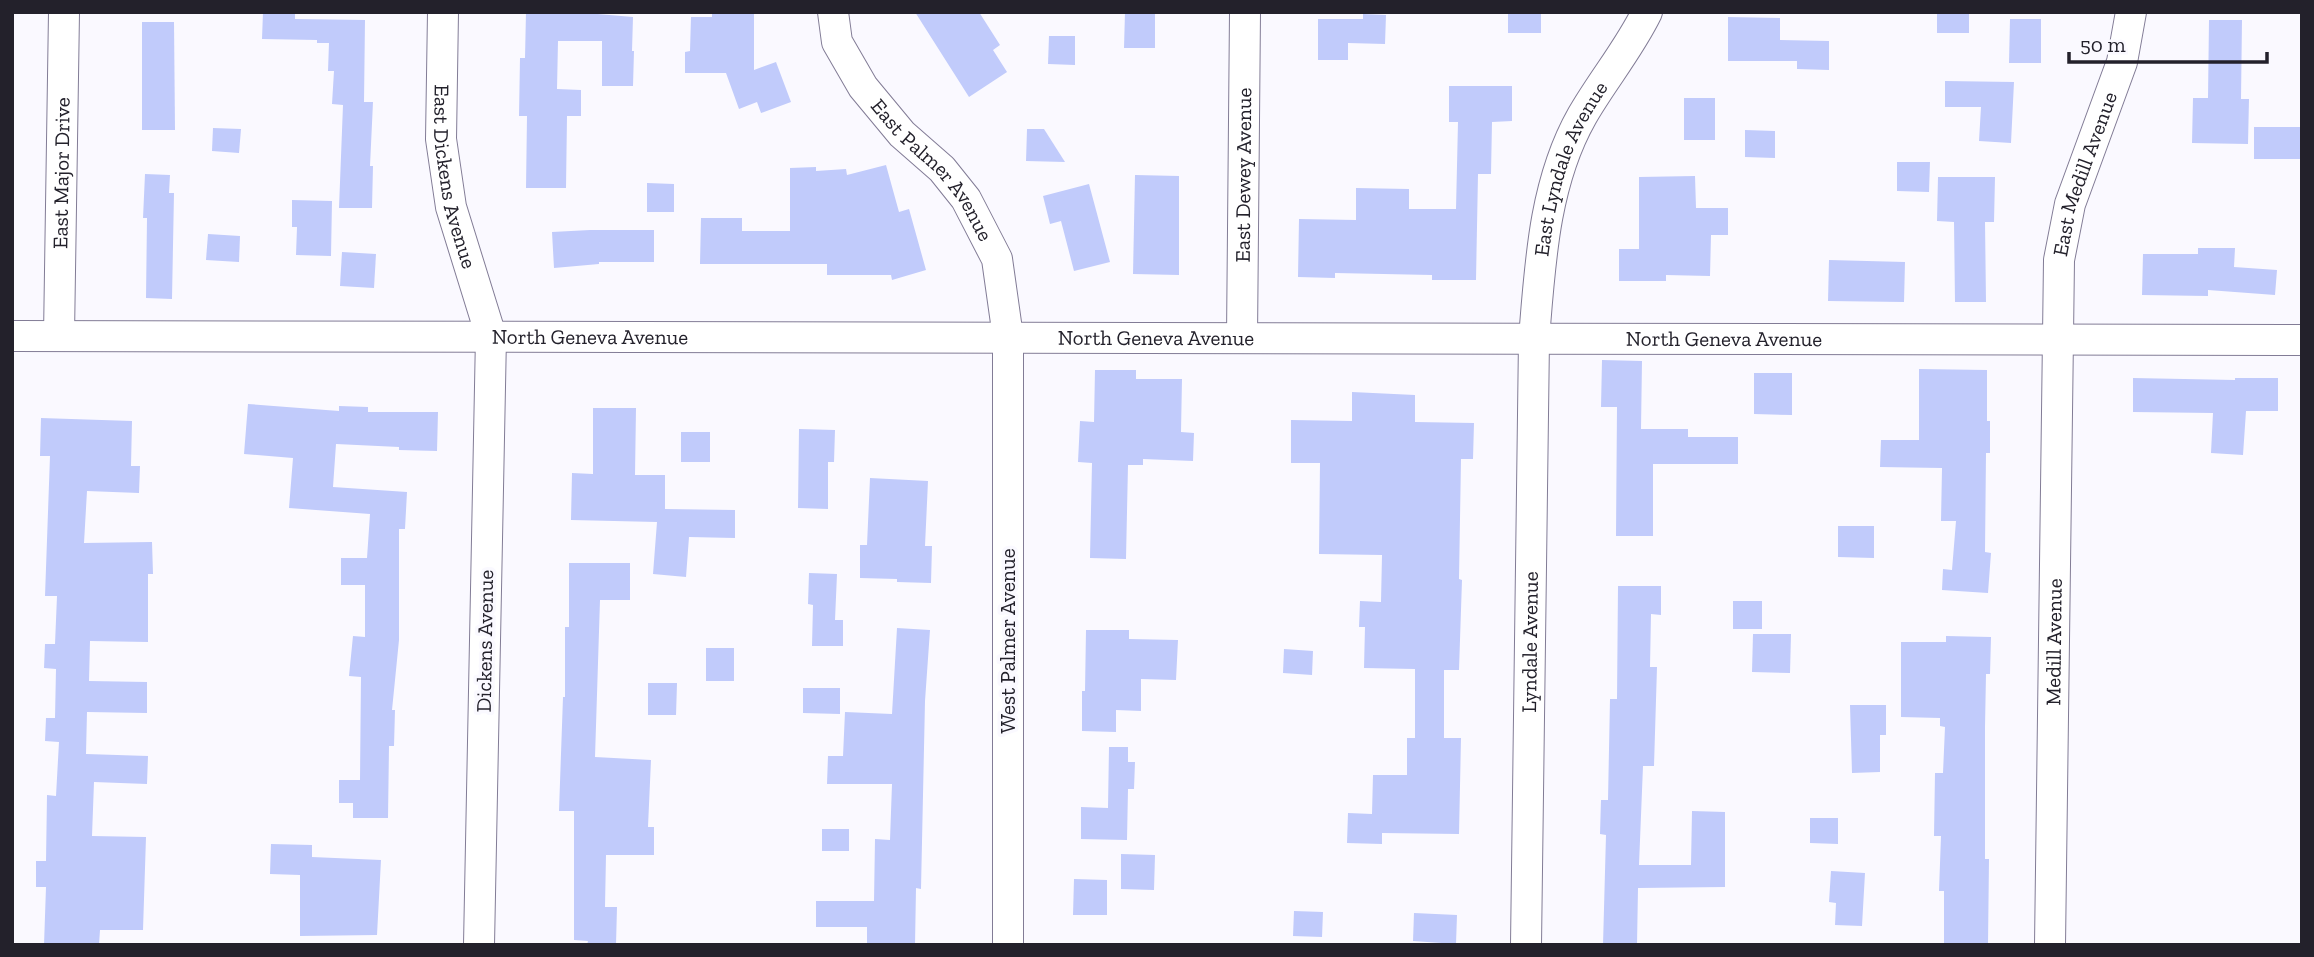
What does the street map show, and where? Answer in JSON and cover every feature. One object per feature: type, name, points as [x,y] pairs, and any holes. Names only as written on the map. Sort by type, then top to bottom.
[{"type":"street","name":"East Major Drive","points":[[59,336],[64,12]]},
{"type":"street","name":"East Dickens Avenue","points":[[443,12],[441,139],[451,207],[491,337]]},
{"type":"street","name":"East Palmer Avenue","points":[[834,12],[837,42],[863,87],[902,134],[942,169],[966,199],[997,259],[1008,337]]},
{"type":"street","name":"East Dewey Avenue","points":[[1242,338],[1245,12]]},
{"type":"street","name":"East Lyndale Avenue","points":[[1534,339],[1542,247],[1557,174],[1581,118],[1647,12]]},
{"type":"street","name":"East Medill Avenue","points":[[2056,340],[2059,260],[2070,204],[2122,62],[2131,12]]},
{"type":"street","name":"North Geneva Avenue","points":[[12,336],[2302,340]]},
{"type":"street","name":"Dickens Avenue","points":[[479,945],[491,337]]},
{"type":"street","name":"West Palmer Avenue","points":[[1008,337],[1008,945]]},
{"type":"street","name":"Lyndale Avenue","points":[[1526,945],[1534,339]]},
{"type":"street","name":"Medill Avenue","points":[[2050,945],[2056,340]]},
{"type":"building","points":[[263,12],[295,12],[295,19],[365,20],[364,102],[373,102],[370,166],[373,166],[372,208],[339,208],[343,105],[332,104],[334,71],[328,71],[329,43],[317,43],[317,40],[262,39]]},
{"type":"building","points":[[526,12],[574,12],[633,17],[633,86],[602,86],[602,41],[558,41],[557,89],[581,90],[581,116],[567,116],[566,188],[526,188],[527,116],[519,116],[520,58],[525,58]]},
{"type":"building","points":[[712,12],[754,14],[754,70],[776,62],[791,102],[761,113],[757,102],[739,109],[726,73],[685,73],[685,52],[690,51],[691,17],[712,17]]},
{"type":"building","points":[[915,12],[979,12],[1000,45],[993,50],[1007,72],[969,97]]},
{"type":"building","points":[[1125,12],[1155,12],[1155,48],[1124,48]]},
{"type":"building","points":[[1508,12],[1541,12],[1541,33],[1508,33]]},
{"type":"building","points":[[1937,12],[1969,12],[1969,33],[1937,33]]},
{"type":"building","points":[[1363,14],[1386,15],[1385,44],[1348,43],[1348,60],[1318,60],[1318,19],[1363,19]]},
{"type":"building","points":[[1728,17],[1780,18],[1780,40],[1829,41],[1829,70],[1797,69],[1797,61],[1728,61]]},
{"type":"building","points":[[2010,19],[2041,19],[2041,63],[2009,63]]},
{"type":"building","points":[[2209,20],[2242,20],[2241,99],[2249,99],[2248,144],[2192,143],[2193,98],[2208,98]]},
{"type":"building","points":[[142,22],[174,22],[175,130],[142,130]]},
{"type":"building","points":[[1049,36],[1075,36],[1075,65],[1048,64]]},
{"type":"building","points":[[1945,81],[2014,82],[2011,143],[1979,141],[1981,107],[1945,107]]},
{"type":"building","points":[[1449,86],[1512,86],[1512,121],[1492,122],[1491,174],[1478,174],[1476,280],[1432,280],[1432,275],[1335,273],[1335,278],[1298,277],[1299,219],[1356,220],[1356,188],[1409,189],[1409,209],[1456,209],[1458,122],[1449,122]]},
{"type":"building","points":[[1684,98],[1715,98],[1715,140],[1684,140]]},
{"type":"building","points":[[2254,127],[2300,127],[2300,159],[2254,159]]},
{"type":"building","points":[[213,128],[241,129],[239,153],[212,151]]},
{"type":"building","points":[[1027,129],[1044,129],[1065,162],[1026,161]]},
{"type":"building","points":[[1745,130],[1775,131],[1775,158],[1745,157]]},
{"type":"building","points":[[1897,162],[1930,162],[1929,192],[1897,191]]},
{"type":"building","points":[[886,165],[899,212],[909,209],[926,270],[892,280],[891,275],[827,275],[827,264],[700,264],[701,218],[742,218],[742,231],[790,231],[790,168],[816,167],[816,171],[846,169],[847,175]]},
{"type":"building","points":[[145,174],[170,175],[169,193],[174,193],[172,299],[146,298],[147,218],[143,218]]},
{"type":"building","points":[[1135,175],[1179,176],[1179,275],[1133,274]]},
{"type":"building","points":[[1695,176],[1696,208],[1728,208],[1728,235],[1711,235],[1710,276],[1666,275],[1666,281],[1619,281],[1619,249],[1639,249],[1639,177]]},
{"type":"building","points":[[1938,177],[1995,177],[1994,222],[1985,222],[1986,302],[1955,302],[1954,222],[1937,221]]},
{"type":"building","points":[[647,183],[674,184],[674,212],[647,212]]},
{"type":"building","points":[[1089,184],[1110,262],[1074,271],[1061,221],[1050,224],[1043,196]]},
{"type":"building","points":[[292,200],[332,201],[331,256],[296,255],[297,227],[292,227]]},
{"type":"building","points":[[654,230],[654,262],[599,262],[554,268],[552,232]]},
{"type":"building","points":[[208,234],[240,236],[239,262],[206,260]]},
{"type":"building","points":[[2198,248],[2235,248],[2234,267],[2277,270],[2275,295],[2208,290],[2208,296],[2142,295],[2143,254],[2198,254]]},
{"type":"building","points":[[342,252],[376,254],[374,288],[340,286]]},
{"type":"building","points":[[1829,260],[1905,262],[1904,302],[1828,301]]},
{"type":"building","points":[[1602,360],[1642,361],[1641,429],[1688,429],[1688,437],[1738,437],[1738,464],[1653,464],[1653,536],[1616,536],[1617,407],[1601,407]]},
{"type":"building","points":[[1919,369],[1987,370],[1990,453],[1986,453],[1985,552],[1991,553],[1988,593],[1942,590],[1943,569],[1952,570],[1956,521],[1941,521],[1942,468],[1880,467],[1881,440],[1919,440]]},
{"type":"building","points":[[1095,370],[1136,370],[1136,379],[1182,379],[1181,432],[1194,433],[1193,461],[1143,459],[1143,465],[1128,465],[1126,559],[1090,558],[1092,463],[1078,462],[1080,421],[1094,422]]},
{"type":"building","points":[[1754,373],[1792,373],[1792,415],[1754,414]]},
{"type":"building","points":[[2133,378],[2278,378],[2278,411],[2246,411],[2243,455],[2211,453],[2213,413],[2133,412]]},
{"type":"building","points":[[1352,392],[1415,395],[1415,422],[1474,423],[1473,459],[1461,459],[1459,579],[1462,580],[1459,670],[1444,670],[1444,738],[1461,738],[1459,834],[1382,833],[1382,844],[1347,843],[1348,813],[1372,814],[1373,775],[1407,775],[1407,738],[1415,738],[1415,669],[1364,668],[1365,627],[1359,627],[1360,601],[1381,602],[1382,555],[1319,554],[1320,463],[1291,463],[1291,420],[1352,421]]},
{"type":"building","points":[[248,404],[339,411],[339,406],[368,407],[368,412],[438,412],[437,451],[336,444],[333,487],[407,492],[405,529],[399,529],[399,640],[392,710],[395,710],[394,746],[389,746],[388,818],[353,818],[353,803],[339,803],[339,780],[360,780],[361,677],[349,676],[353,636],[365,637],[365,585],[341,585],[341,558],[367,558],[370,514],[289,508],[293,458],[244,454]]},
{"type":"building","points":[[593,408],[636,408],[635,475],[665,475],[665,509],[735,510],[735,538],[689,537],[686,577],[653,574],[657,522],[571,520],[572,473],[593,474]]},
{"type":"building","points":[[41,418],[132,421],[131,466],[140,466],[139,493],[87,491],[84,543],[152,542],[153,574],[148,574],[148,642],[90,641],[89,681],[147,682],[147,713],[87,712],[86,754],[148,756],[147,784],[94,782],[92,836],[146,837],[143,930],[100,930],[99,945],[44,945],[46,887],[36,887],[36,861],[46,861],[47,795],[56,796],[59,742],[45,741],[46,718],[55,718],[56,669],[44,668],[45,644],[55,644],[57,596],[45,596],[50,456],[40,456]]},
{"type":"building","points":[[799,429],[835,430],[834,462],[828,462],[828,509],[798,508]]},
{"type":"building","points":[[681,432],[710,432],[710,462],[681,462]]},
{"type":"building","points":[[870,478],[928,481],[925,546],[932,546],[931,583],[860,578],[860,545],[867,545]]},
{"type":"building","points":[[1838,526],[1874,526],[1874,558],[1838,557]]},
{"type":"building","points":[[569,563],[630,563],[630,600],[600,600],[595,757],[651,760],[648,827],[654,827],[654,855],[606,855],[605,907],[617,907],[616,945],[587,945],[588,941],[574,940],[574,811],[559,811],[565,697],[565,627],[569,627]]},
{"type":"building","points":[[809,573],[837,574],[835,620],[843,620],[843,646],[812,646],[813,605],[808,604]]},
{"type":"building","points":[[1618,586],[1661,586],[1661,615],[1651,614],[1650,667],[1657,667],[1654,766],[1643,766],[1639,865],[1691,865],[1692,811],[1725,812],[1725,887],[1638,888],[1637,945],[1603,945],[1606,835],[1600,834],[1601,800],[1608,800],[1610,699],[1617,699]]},
{"type":"building","points":[[1733,601],[1762,601],[1762,629],[1733,629]]},
{"type":"building","points":[[897,628],[930,630],[925,701],[921,889],[916,888],[915,945],[867,945],[867,927],[816,927],[816,901],[874,901],[875,839],[890,840],[892,784],[827,784],[828,756],[843,756],[845,712],[892,714]]},
{"type":"building","points":[[1086,630],[1129,630],[1129,639],[1178,640],[1176,680],[1141,679],[1141,711],[1116,710],[1116,732],[1082,731]]},
{"type":"building","points":[[1753,634],[1791,634],[1790,673],[1752,672]]},
{"type":"building","points":[[1946,636],[1991,637],[1990,674],[1986,674],[1985,727],[1985,859],[1989,859],[1988,944],[1944,944],[1944,891],[1939,891],[1941,836],[1934,836],[1935,773],[1943,773],[1945,727],[1940,726],[1940,718],[1901,717],[1901,642],[1946,642]]},
{"type":"building","points":[[706,648],[734,648],[734,681],[706,681]]},
{"type":"building","points":[[1284,649],[1313,651],[1312,675],[1283,673]]},
{"type":"building","points":[[648,683],[677,683],[676,715],[648,715]]},
{"type":"building","points":[[803,688],[840,688],[840,714],[803,713]]},
{"type":"building","points":[[1850,705],[1886,705],[1886,735],[1880,735],[1880,772],[1852,773]]},
{"type":"building","points":[[1109,747],[1128,747],[1128,762],[1135,762],[1134,789],[1128,789],[1127,840],[1081,839],[1081,807],[1108,808]]},
{"type":"building","points":[[1810,818],[1838,818],[1838,844],[1810,843]]},
{"type":"building","points":[[822,829],[849,829],[849,851],[822,851]]},
{"type":"building","points":[[271,844],[312,845],[312,857],[381,860],[377,935],[300,936],[300,875],[270,874]]},
{"type":"building","points":[[1121,854],[1155,855],[1154,890],[1121,889]]},
{"type":"building","points":[[1831,871],[1865,873],[1862,926],[1835,925],[1836,903],[1829,902]]},
{"type":"building","points":[[1074,879],[1107,880],[1107,915],[1073,915]]},
{"type":"building","points":[[1294,911],[1323,912],[1322,937],[1293,936]]},
{"type":"building","points":[[1414,913],[1457,915],[1456,944],[1413,941]]}]
